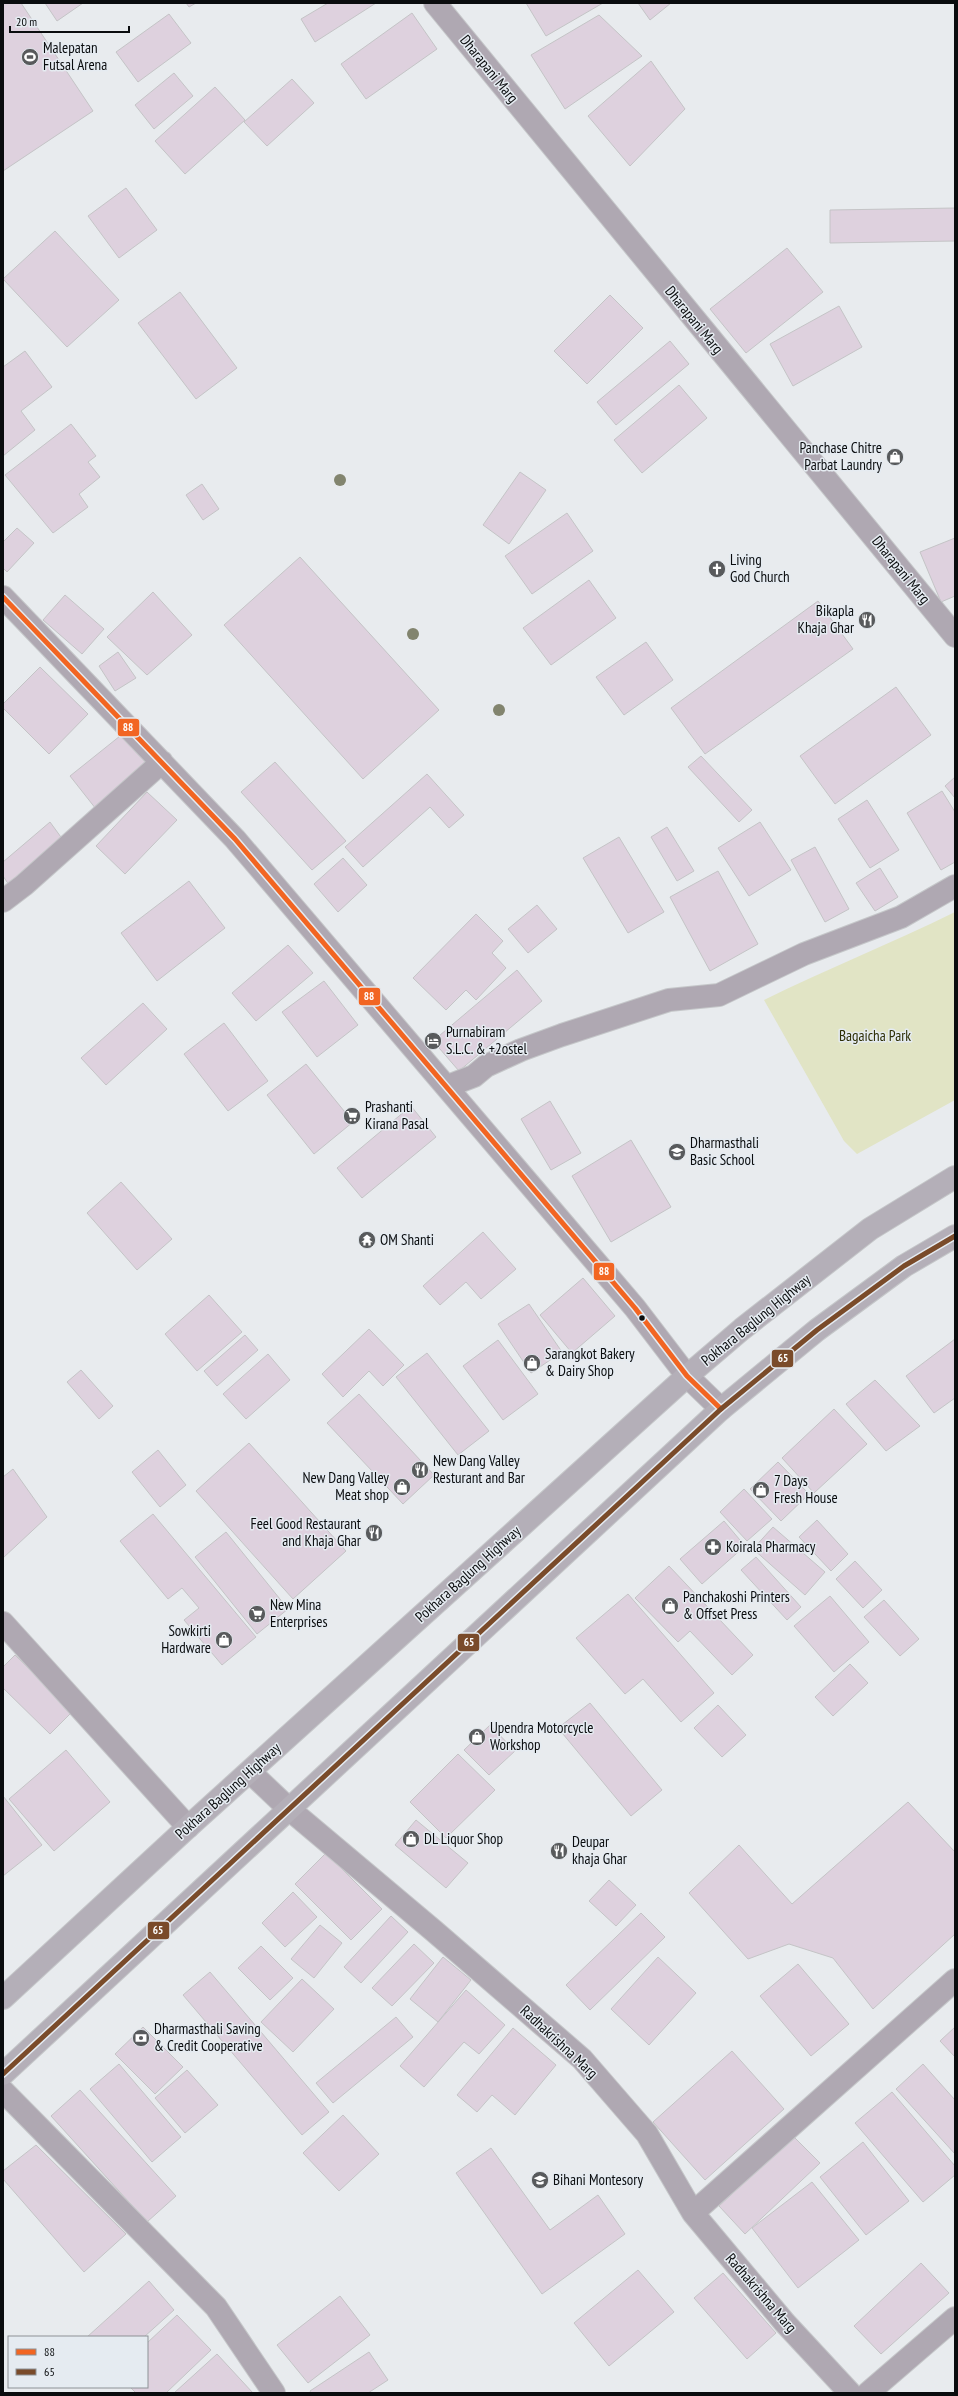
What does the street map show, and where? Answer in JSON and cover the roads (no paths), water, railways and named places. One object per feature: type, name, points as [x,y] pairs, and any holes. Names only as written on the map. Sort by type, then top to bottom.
[{"type":"highway","name":"Pokhara Baglung Highway","points":[[3,1998],[188,1827],[687,1376],[742,1329],[870,1229],[955,1177]]},
{"type":"highway","points":[[3,2074],[721,1410],[817,1330],[904,1266],[955,1236]]},
{"type":"street","name":"Dharapani Marg","points":[[435,3],[955,636]]},
{"type":"street","points":[[3,597],[235,839],[448,1086],[635,1308],[687,1376],[721,1410]]},
{"type":"street","points":[[3,901],[24,885],[162,762]]},
{"type":"street","points":[[448,1086],[474,1076],[486,1066],[521,1050],[562,1035],[668,1000],[719,995],[804,954],[901,917],[955,886]]},
{"type":"street","points":[[3,1623],[188,1827]]},
{"type":"street","name":"Radhakrishna Marg","points":[[250,1772],[289,1809],[434,1931],[582,2059],[647,2134],[692,2213],[785,2323],[850,2393]]},
{"type":"street","points":[[692,2213],[955,1980]]},
{"type":"street","points":[[3,2091],[216,2307],[274,2393]]},
{"type":"street","points":[[868,2393],[955,2318]]},
{"type":"place","name":"Malepatan Futsal Arena","points":[[30,57]]},
{"type":"place","name":"Panchase Chitre Parbat Laundry","points":[[895,457]]},
{"type":"place","name":"Living God Church","points":[[717,569]]},
{"type":"place","name":"Bikapla Khaja Ghar","points":[[867,620]]},
{"type":"place","name":"Purnabiram S.L.C. & +2ostel","points":[[433,1041]]},
{"type":"place","name":"Prashanti Kirana Pasal","points":[[352,1116]]},
{"type":"place","name":"Dharmasthali Basic School","points":[[677,1152]]},
{"type":"place","name":"OM Shanti","points":[[367,1240]]},
{"type":"place","name":"Sarangkot Bakery & Dairy Shop","points":[[532,1363]]},
{"type":"place","name":"New Dang Valley Resturant and Bar","points":[[420,1470]]},
{"type":"place","name":"New Dang Valley Meat shop","points":[[402,1487]]},
{"type":"place","name":"7 Days Fresh House","points":[[761,1490]]},
{"type":"place","name":"Feel Good Restaurant and Khaja Ghar","points":[[374,1533]]},
{"type":"place","name":"Koirala Pharmacy","points":[[713,1547]]},
{"type":"place","name":"Panchakoshi Printers & Offset Press","points":[[670,1606]]},
{"type":"place","name":"New Mina Enterprises","points":[[257,1614]]},
{"type":"place","name":"Sowkirti Hardware","points":[[224,1640]]},
{"type":"place","name":"Upendra Motorcycle Workshop","points":[[477,1737]]},
{"type":"place","name":"DL Liquor Shop","points":[[411,1839]]},
{"type":"place","name":"Deupar khaja Ghar","points":[[559,1851]]},
{"type":"place","name":"Dharmasthali Saving & Credit Cooperative","points":[[141,2038]]},
{"type":"place","name":"Bihani Montesory","points":[[540,2180]]},
{"type":"park label","name":"Bagaicha Park","points":[[875,1036]]}]
